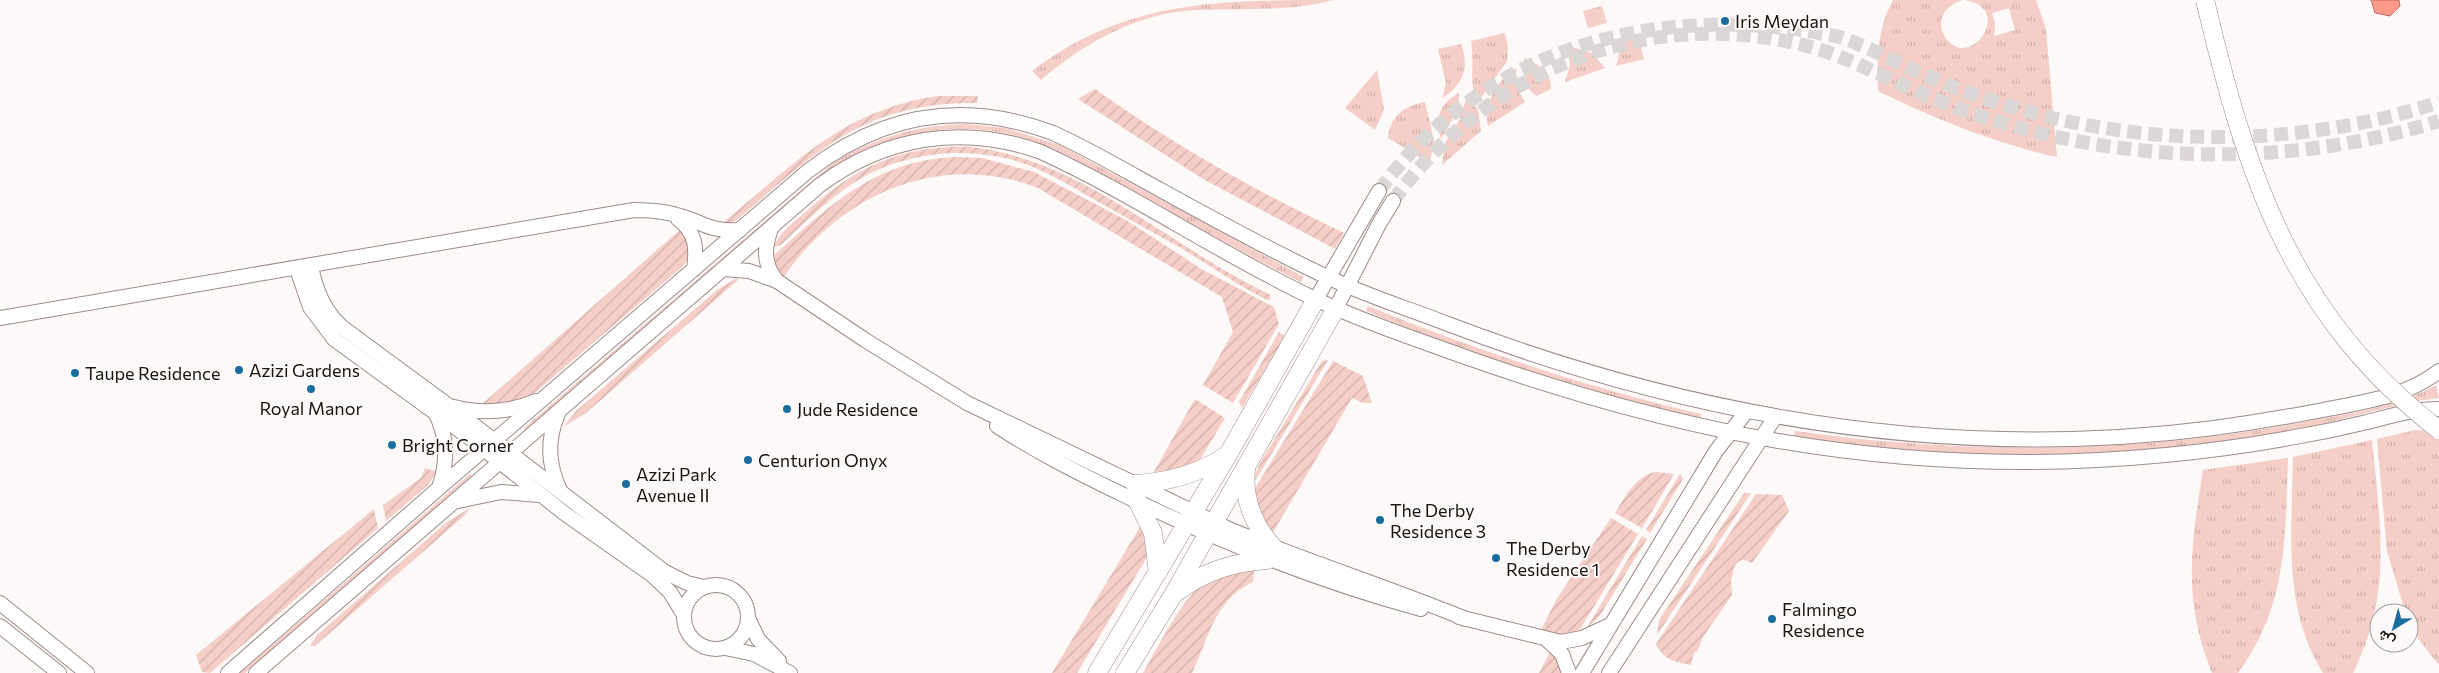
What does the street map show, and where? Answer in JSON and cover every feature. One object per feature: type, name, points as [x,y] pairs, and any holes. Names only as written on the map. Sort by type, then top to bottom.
[{"type":"main road","points":[[2205,0],[2226,86],[2246,154],[2264,203],[2291,257],[2323,308],[2360,355],[2402,398],[2439,430]]},
{"type":"main road","points":[[1097,673],[1229,453],[1316,300]]},
{"type":"main road","points":[[1125,673],[1173,595],[1336,308]]},
{"type":"main road","points":[[1158,572],[1153,533],[1137,493],[1207,467],[1229,453]]},
{"type":"main road","points":[[1173,595],[1195,579],[1221,568],[1271,554],[1250,511],[1246,490],[1246,467]]},
{"type":"street","points":[[228,673],[439,488],[816,165],[858,138],[896,124],[935,116],[975,115],[1035,126],[1072,141],[1234,230],[1347,286],[1567,367],[1630,385],[1775,417],[1846,428],[1949,438],[2051,440],[2102,438],[2191,431],[2298,415],[2399,393],[2420,384],[2439,371]]},
{"type":"street","points":[[256,673],[836,174],[870,155],[907,142],[926,138],[945,136],[984,137],[1023,145],[1059,160],[1229,255],[1316,300],[1422,341],[1553,386],[1639,412],[1729,434],[1872,455],[1925,459],[2014,462],[2084,460],[2187,453],[2243,446],[2347,427],[2409,412],[2439,409]]},
{"type":"street","points":[[1316,300],[1379,191]]},
{"type":"street","points":[[1336,308],[1393,201]]},
{"type":"street","points":[[0,318],[624,211],[652,210],[671,214],[713,229],[740,230]]},
{"type":"street","points":[[671,214],[684,223],[692,233],[697,252],[694,269]]},
{"type":"street","points":[[771,228],[766,241],[765,255],[769,270],[777,281]]},
{"type":"street","points":[[311,266],[321,301],[334,320],[449,406],[489,445],[500,462],[541,495],[658,580],[675,599],[684,615],[686,629],[697,643],[708,648],[725,648],[754,654],[788,672]]},
{"type":"street","points":[[297,268],[310,307],[334,339],[435,412],[489,445],[511,453],[664,572],[687,583],[704,587],[722,585],[734,590],[747,605],[749,620],[761,644],[788,672]]},
{"type":"street","points":[[724,269],[749,271],[777,281],[865,340],[966,403],[998,427],[1049,458],[1137,493],[1190,519],[1271,554],[1383,586],[1466,619],[1545,639],[1561,642],[1577,640],[1610,625]]},
{"type":"street","points":[[449,406],[471,410],[494,411],[519,407],[544,398]]},
{"type":"street","points":[[435,412],[443,430],[446,450],[439,488]]},
{"type":"street","points":[[559,412],[552,430],[550,450],[552,470],[560,490]]},
{"type":"street","points":[[1582,673],[1716,451],[1746,412]]},
{"type":"street","points":[[1609,673],[1775,417]]},
{"type":"street","points":[[455,502],[501,492],[541,495]]},
{"type":"street","points":[[684,615],[688,601],[704,587]]},
{"type":"street","points":[[0,603],[87,673]]},
{"type":"street","points":[[725,648],[742,638],[749,620]]},
{"type":"street","points":[[0,626],[59,673]]},
{"type":"street","points":[[1545,639],[1562,654],[1569,673]]},
{"type":"green space","points":[[1333,0],[1317,4],[1266,9],[1175,12],[1133,23],[1113,32],[1075,54],[1041,80],[1032,71],[1067,48],[1102,30],[1138,17],[1174,9],[1212,4],[1251,1]]},
{"type":"green space","points":[[1893,0],[1964,0],[2036,0],[2046,29],[2057,157],[2010,145],[1965,129],[1878,91],[1879,44]],"holes":[[[1964,0],[1979,5],[1986,14],[1987,25],[1983,35],[1976,43],[1966,48],[1955,46],[1945,37],[1942,31],[1941,24],[1944,13],[1952,5]],[[2009,8],[2015,30],[1994,36],[1995,24],[1992,13]]]},
{"type":"green space","points":[[1602,6],[1607,23],[1588,28],[1583,11]]},
{"type":"green space","points":[[1505,33],[1508,48],[1507,61],[1478,102],[1472,80],[1471,41]]},
{"type":"green space","points":[[1637,33],[1644,59],[1616,66],[1621,46]]},
{"type":"green space","points":[[1461,44],[1465,61],[1463,75],[1460,82],[1442,98],[1446,83],[1438,49]]},
{"type":"green space","points":[[1567,46],[1592,53],[1605,68],[1565,82],[1570,65]]},
{"type":"green space","points":[[1524,58],[1543,69],[1549,77],[1551,89],[1537,96],[1528,89],[1524,75]]},
{"type":"green space","points":[[1516,68],[1516,87],[1525,102],[1488,126],[1488,109],[1493,93],[1503,79]]},
{"type":"green space","points":[[1377,70],[1384,110],[1375,130],[1345,108]]},
{"type":"green space","points":[[1095,89],[1216,167],[1344,233],[1335,249],[1203,179],[1078,99]]},
{"type":"green space","points":[[1459,93],[1458,110],[1441,139],[1438,124],[1440,112],[1452,97]]},
{"type":"green space","points":[[937,96],[978,96],[977,103],[938,105],[903,111],[872,121],[818,152],[737,220],[725,225],[724,222],[797,160],[822,142],[874,113],[904,103]]},
{"type":"green space","points":[[1467,96],[1478,110],[1481,131],[1442,165],[1445,143],[1460,119]]},
{"type":"green space","points":[[1425,102],[1434,141],[1430,163],[1388,138],[1389,130],[1399,113],[1411,106]]},
{"type":"green space","points":[[967,124],[1005,128],[1060,145],[1304,277],[1301,282],[1067,155],[1033,141],[990,131],[964,129],[938,130],[913,134],[864,151],[819,178],[525,431],[524,428],[833,163],[865,146],[897,134],[931,127]]},
{"type":"green space","points":[[946,147],[970,147],[1011,155],[1051,169],[1089,187],[1234,276],[1271,295],[1269,301],[1181,248],[1046,173],[997,156],[953,153],[931,155],[889,165],[869,174],[845,189],[781,245],[774,247],[780,236],[793,223],[826,195],[863,170],[882,161],[923,150]]},
{"type":"green space","points":[[955,157],[982,158],[1034,172],[1126,220],[1203,270],[1274,307],[1279,324],[1233,403],[1203,385],[1233,332],[1222,297],[1038,188],[1001,178],[965,174],[929,178],[895,187],[863,203],[833,223],[806,248],[783,278],[772,257],[814,220],[854,189],[900,167],[926,160]]},
{"type":"green space","points":[[682,228],[690,248],[686,263],[682,267],[531,396],[516,403],[481,405]]},
{"type":"green space","points":[[737,278],[738,280],[586,413],[563,427],[576,411],[717,290]]},
{"type":"green space","points":[[1368,306],[1450,338],[1533,367],[1616,392],[1701,414],[1700,419],[1614,398],[1489,359],[1366,311]]},
{"type":"green space","points":[[1279,332],[1285,336],[1242,408],[1239,402]]},
{"type":"green space","points":[[1328,360],[1255,481],[1253,480],[1260,463],[1322,361]]},
{"type":"green space","points":[[1333,361],[1363,376],[1372,403],[1363,403],[1352,398],[1272,534],[1266,527],[1252,493]]},
{"type":"green space","points":[[2436,385],[2439,398],[2405,403],[2264,436],[2180,447],[2070,454],[1959,453],[1849,444],[1794,436],[1795,431],[1859,439],[1988,447],[2117,445],[2181,440],[2245,432],[2342,415],[2406,399]]},
{"type":"green space","points":[[1195,399],[1225,418],[1198,463],[1152,475]]},
{"type":"green space","points":[[2415,430],[2439,431],[2439,665],[2419,639],[2419,603],[2402,603],[2387,551],[2377,439]]},
{"type":"green space","points":[[2372,440],[2380,530],[2379,587],[2376,603],[2369,603],[2369,633],[2353,673],[2323,673],[2310,648],[2301,622],[2292,568],[2293,457]]},
{"type":"green space","points":[[2288,458],[2286,515],[2281,570],[2266,622],[2254,647],[2238,673],[2212,673],[2196,621],[2193,596],[2193,548],[2203,470]]},
{"type":"green space","points":[[425,468],[437,472],[428,485],[386,521],[383,505],[421,478]]},
{"type":"green space","points":[[1656,472],[1674,474],[1642,528],[1615,513],[1637,482]]},
{"type":"green space","points":[[470,474],[472,476],[245,673],[240,673]]},
{"type":"green space","points":[[1680,474],[1683,479],[1650,533],[1646,530]]},
{"type":"green space","points":[[1744,493],[1751,493],[1657,635],[1659,620]]},
{"type":"green space","points":[[1756,494],[1782,495],[1789,511],[1752,563],[1744,560],[1739,561],[1735,565],[1731,580],[1732,595],[1703,637],[1697,652],[1694,652],[1691,665],[1666,657],[1656,644]]},
{"type":"green space","points":[[470,508],[464,516],[315,646],[310,646],[317,635],[447,522]]},
{"type":"green space","points":[[374,509],[378,528],[210,673],[202,672],[196,655]]},
{"type":"green space","points":[[1611,518],[1638,534],[1576,636],[1567,637],[1541,630],[1556,600]]},
{"type":"green space","points":[[1140,527],[1147,529],[1149,554],[1077,673],[1052,673]]},
{"type":"green space","points":[[1642,536],[1647,539],[1599,617],[1586,629]]},
{"type":"green space","points":[[1255,566],[1253,582],[1229,599],[1221,609],[1208,634],[1192,673],[1143,673],[1180,609],[1198,588],[1218,576]]},
{"type":"green space","points":[[1551,650],[1556,655],[1562,673],[1539,673]]},
{"type":"shaded area","points":[[2371,0],[2399,0],[2400,6],[2390,16],[2375,13]]},
{"type":"tunnel","points":[[1379,191],[1422,141],[1471,100],[1526,68],[1584,45],[1646,31],[1709,25],[1775,27],[1840,37],[1864,46],[1922,74],[2001,104],[2071,122],[2163,135],[2257,136],[2303,132],[2395,115],[2439,102]]},
{"type":"tunnel","points":[[1393,201],[1432,154],[1476,115],[1525,82],[1578,58],[1633,42],[1691,34],[1751,36],[1811,47],[1855,63],[1965,111],[1992,120],[2082,142],[2133,150],[2185,154],[2288,151],[2339,145],[2389,135],[2439,121]]},
{"type":"place","name":"Iris Meydan","points":[[1725,21]]},
{"type":"place","name":"Azizi Gardens","points":[[239,370]]},
{"type":"place","name":"Taupe Residence","points":[[75,373]]},
{"type":"place","name":"Royal Manor","points":[[311,389]]},
{"type":"place","name":"Jude Residence","points":[[787,409]]},
{"type":"place","name":"Bright Corner","points":[[392,445]]},
{"type":"place","name":"Centurion Onyx","points":[[748,460]]},
{"type":"place","name":"Azizi Park Avenue II","points":[[626,484]]},
{"type":"place","name":"The Derby Residence 3","points":[[1380,520]]},
{"type":"place","name":"The Derby Residence 1","points":[[1496,558]]},
{"type":"place","name":"Falmingo Residence","points":[[1772,619]]}]
